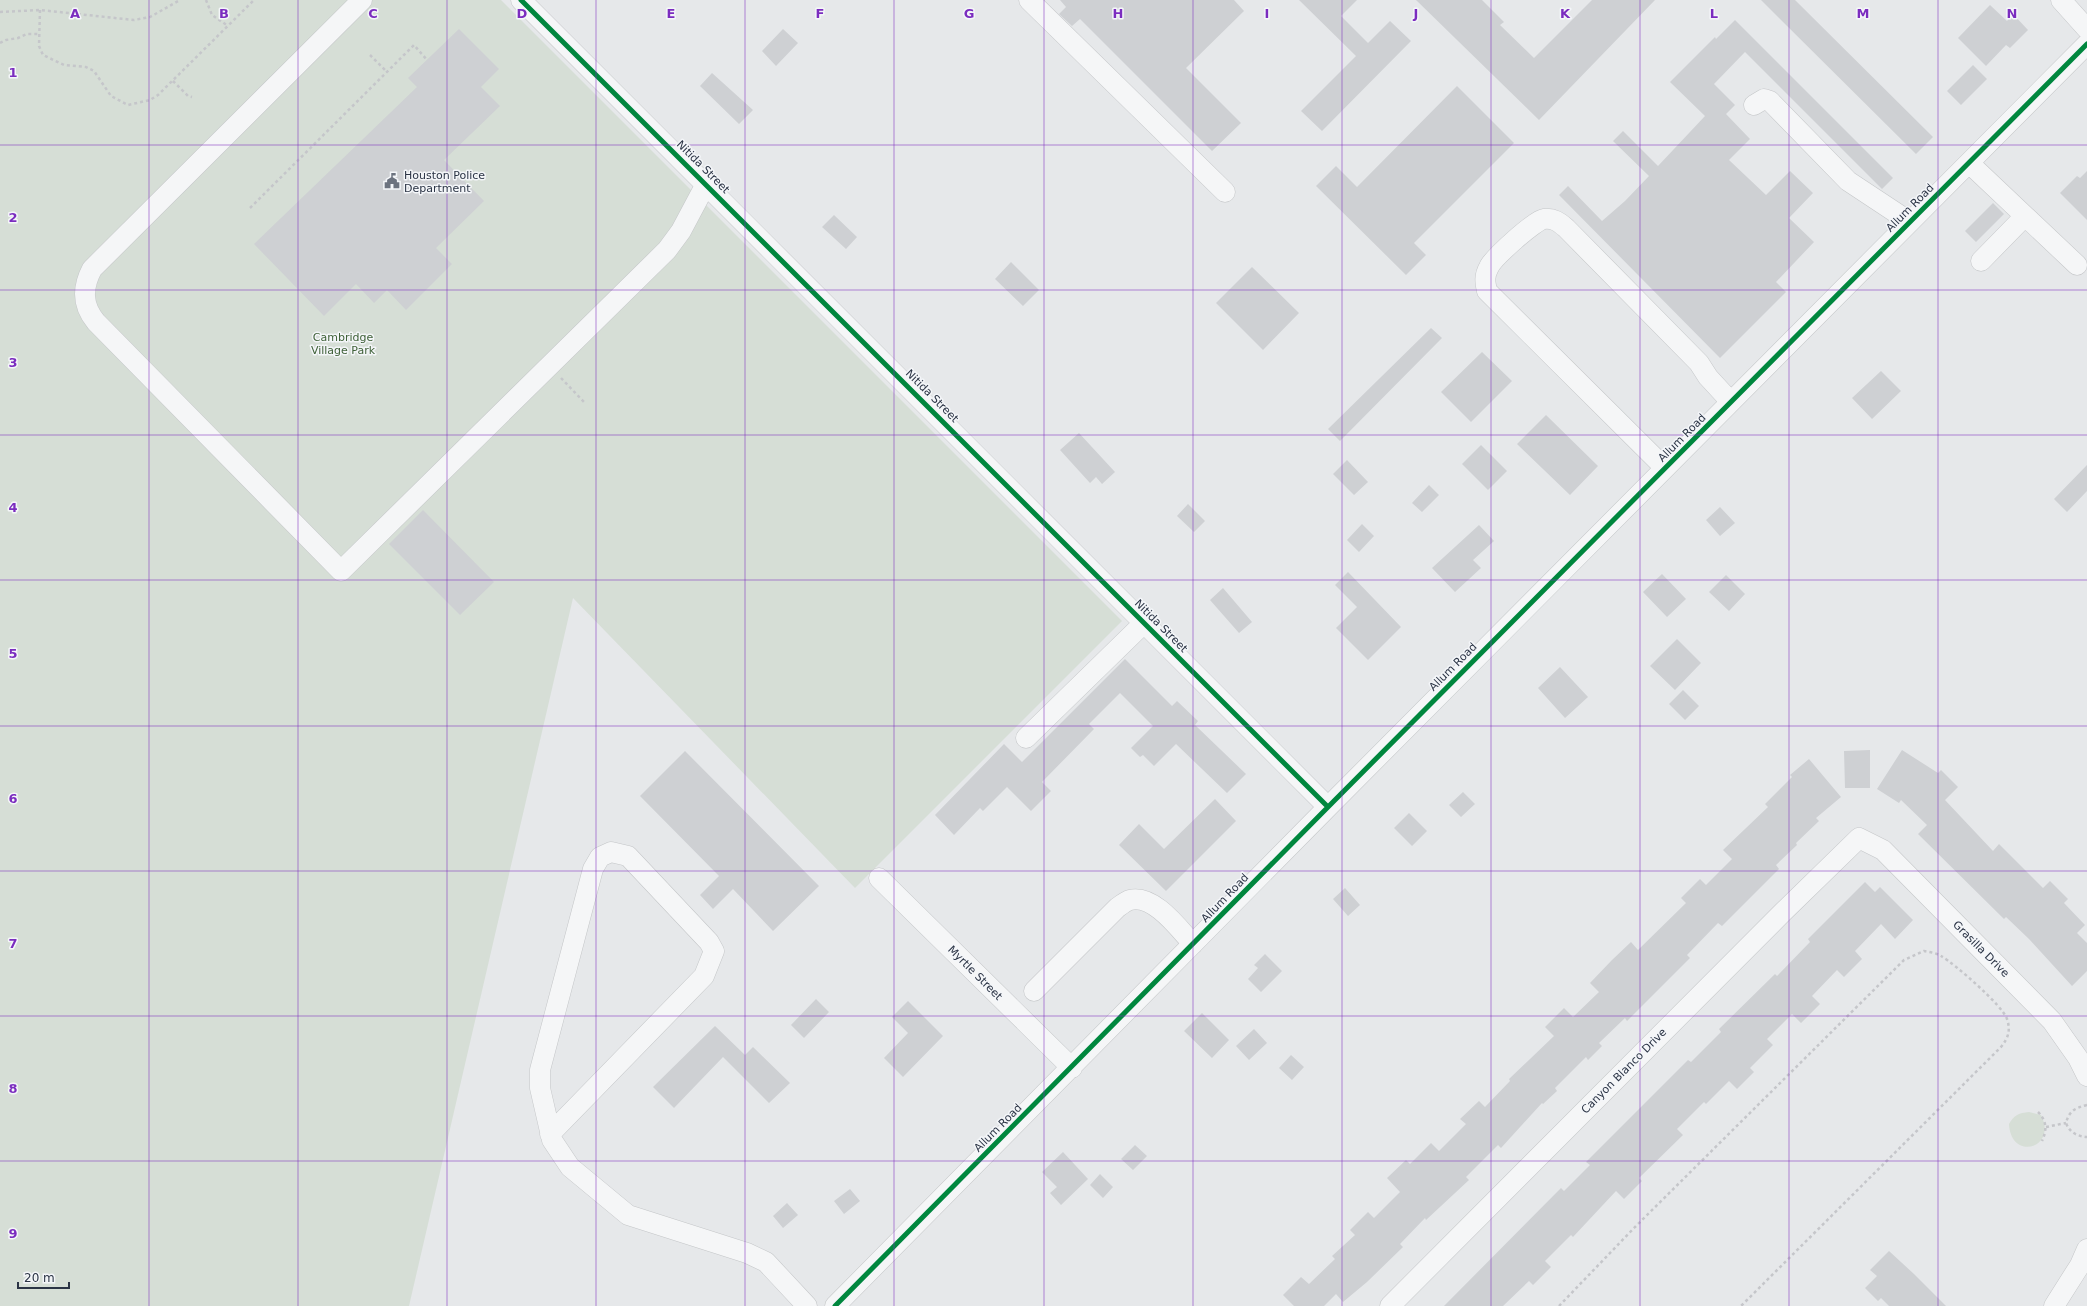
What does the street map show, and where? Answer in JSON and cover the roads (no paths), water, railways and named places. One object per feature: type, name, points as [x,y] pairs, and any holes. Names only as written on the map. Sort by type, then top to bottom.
[{"type":"street","points":[[362,0],[92,268],[84,290],[86,307],[96,322],[341,571],[667,250],[681,231],[706,184]]},
{"type":"street","name":"Nitida Street","points":[[521,0],[1328,807]]},
{"type":"street","points":[[1029,0],[1225,192]]},
{"type":"street","points":[[2063,1],[2087,29]]},
{"type":"street","name":"Allum Road","points":[[835,1306],[1072,1068],[1328,807],[2087,44]]},
{"type":"street","points":[[1754,104],[1764,99],[1770,101],[1848,181],[1910,222]]},
{"type":"street","points":[[1969,163],[2077,266]]},
{"type":"street","points":[[1981,261],[2025,216]]},
{"type":"street","points":[[1665,468],[1487,291],[1484,278],[1489,266],[1531,225],[1542,219],[1554,219],[1566,228],[1694,358],[1708,377],[1731,402]]},
{"type":"street","points":[[1026,738],[1144,623]]},
{"type":"street","name":"Grasilla Drive","points":[[1859,838],[1883,850],[2052,1021],[2078,1058],[2087,1076]]},
{"type":"street","name":"Canyon Blanco Drive","points":[[1390,1306],[1783,912],[1859,838]]},
{"type":"street","points":[[550,1134],[704,976],[714,951],[709,942],[628,856],[611,852],[600,857],[593,869],[540,1070],[540,1088],[550,1134],[552,1140],[570,1167],[628,1215],[747,1252],[766,1262],[807,1306]]},
{"type":"street","name":"Myrtle Street","points":[[879,878],[1072,1068]]},
{"type":"street","points":[[1034,991],[1117,908],[1129,900],[1139,899],[1150,902],[1158,908],[1193,944]]},
{"type":"street","points":[[2054,1306],[2080,1265],[2087,1249]]},
{"type":"place","name":"Houston Police Department","points":[[392,181]]},
{"type":"park label","name":"Cambridge Village Park","points":[[343,343]]}]
